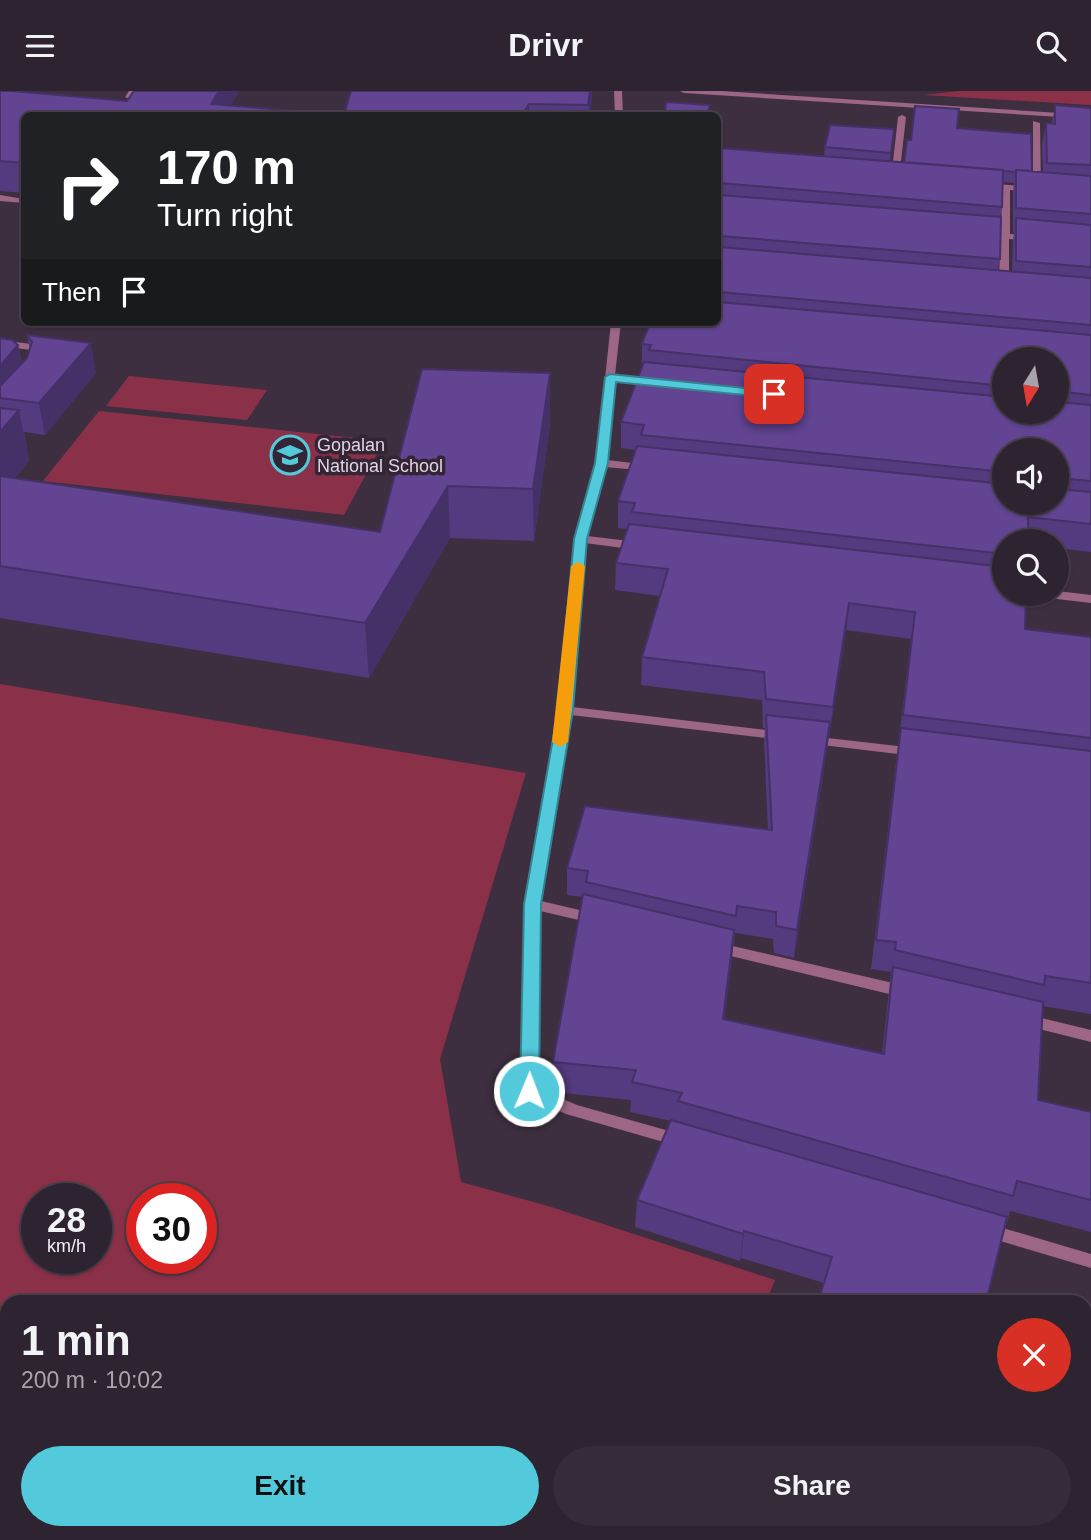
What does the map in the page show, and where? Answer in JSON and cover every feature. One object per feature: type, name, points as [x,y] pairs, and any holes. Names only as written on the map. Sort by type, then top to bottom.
[{"type":"street","points":[[618,91],[619,112]]},
{"type":"street","points":[[684,91],[1091,117]]},
{"type":"street","points":[[895,179],[902,117]]},
{"type":"street","points":[[1037,123],[1037,190]]},
{"type":"street","points":[[882,178],[909,180]]},
{"type":"street","points":[[979,185],[1050,191]]},
{"type":"street","points":[[1004,290],[1006,187]]},
{"type":"street","points":[[0,198],[21,201]]},
{"type":"street","points":[[978,233],[1042,239]]},
{"type":"street","points":[[990,289],[1016,291]]},
{"type":"street","points":[[615,326],[601,463],[580,539],[565,710],[533,904],[529,1091],[572,1110],[692,1145]]},
{"type":"street","points":[[0,343],[65,351]]},
{"type":"street","points":[[610,377],[665,383]]},
{"type":"street","points":[[601,463],[656,469]]},
{"type":"street","points":[[580,539],[649,547]]},
{"type":"street","points":[[1069,596],[1091,599]]},
{"type":"street","points":[[565,710],[925,754]]},
{"type":"street","points":[[533,904],[614,923]]},
{"type":"street","points":[[696,943],[928,997]]},
{"type":"street","points":[[1009,1017],[1091,1036]]},
{"type":"street","points":[[971,1226],[1091,1261]]},
{"type":"shaded area","points":[[959,91],[1091,91],[1091,105],[924,95]]},
{"type":"shaded area","points":[[129,376],[267,390],[247,420],[106,406]]},
{"type":"shaded area","points":[[99,411],[384,441],[344,515],[43,481]]},
{"type":"shaded area","points":[[0,684],[526,773],[440,1059],[461,1182],[548,1206],[775,1280],[769,1295],[0,1295]]},
{"type":"building","points":[[0,91],[127,101],[134,91],[219,91],[211,104],[307,112],[21,112],[21,163],[0,161]]},
{"type":"building","points":[[351,91],[590,91],[588,105],[529,104],[524,112],[345,112]]},
{"type":"building","points":[[666,102],[710,105],[708,112],[665,112]]},
{"type":"building","points":[[1055,105],[1091,108],[1091,165],[1047,163],[1046,123],[1055,124]]},
{"type":"building","points":[[915,106],[959,109],[957,128],[1031,134],[1032,171],[1016,172],[904,162],[907,140],[911,140]]},
{"type":"building","points":[[830,125],[894,129],[891,153],[825,147]]},
{"type":"building","points":[[721,148],[1003,170],[1002,207],[721,183]]},
{"type":"building","points":[[1016,170],[1091,176],[1091,214],[1016,208]]},
{"type":"building","points":[[721,195],[1001,217],[1000,259],[721,236]]},
{"type":"building","points":[[1016,218],[1091,225],[1091,267],[1016,261]]},
{"type":"building","points":[[721,247],[1091,278],[1091,325],[721,292]]},
{"type":"building","points":[[721,302],[1091,335],[1091,395],[1069,392],[1069,347],[992,347],[992,385],[649,350],[651,345],[642,344],[649,326],[721,326]]},
{"type":"building","points":[[27,335],[91,343],[39,403],[0,398],[0,386],[27,358],[32,342]]},
{"type":"building","points":[[0,338],[12,340],[18,345],[0,366]]},
{"type":"building","points":[[644,362],[992,396],[992,424],[1069,424],[1069,403],[1091,405],[1091,481],[1069,479],[1069,438],[992,438],[992,471],[641,435],[644,425],[621,422]]},
{"type":"building","points":[[422,369],[550,373],[533,489],[448,486],[365,623],[0,566],[0,476],[380,532]]},
{"type":"building","points":[[0,408],[19,410],[0,432]]},
{"type":"building","points":[[637,446],[992,483],[992,515],[1069,515],[1069,490],[1091,492],[1091,524],[1028,517],[1028,529],[992,529],[992,553],[632,512],[635,503],[618,501]]},
{"type":"building","points":[[629,524],[992,566],[992,606],[1026,606],[1025,629],[1091,637],[1091,738],[903,715],[915,612],[849,603],[833,707],[766,699],[764,672],[642,657],[668,569],[616,563]]},
{"type":"building","points":[[766,715],[830,722],[797,930],[776,926],[776,912],[737,906],[736,916],[586,882],[588,871],[567,868],[585,806],[772,830]]},
{"type":"building","points":[[901,728],[1091,751],[1091,983],[1045,976],[1044,985],[895,950],[896,942],[876,940]]},
{"type":"building","points":[[583,894],[734,930],[723,1019],[884,1054],[893,967],[1043,1002],[1038,1100],[1091,1112],[1091,1200],[1017,1181],[1013,1196],[678,1101],[682,1093],[632,1082],[636,1070],[553,1062]]},
{"type":"building","points":[[671,1120],[1007,1217],[988,1295],[820,1295],[832,1257],[744,1231],[743,1234],[637,1200]]},
{"type":"slow traffic","points":[[560,742],[578,566]]},
{"type":"place","name":"Gopalan National School","points":[[290,455]]},
{"type":"route","points":[[529,1091],[533,904],[565,710],[580,539],[601,463],[610,377],[774,394]]}]
